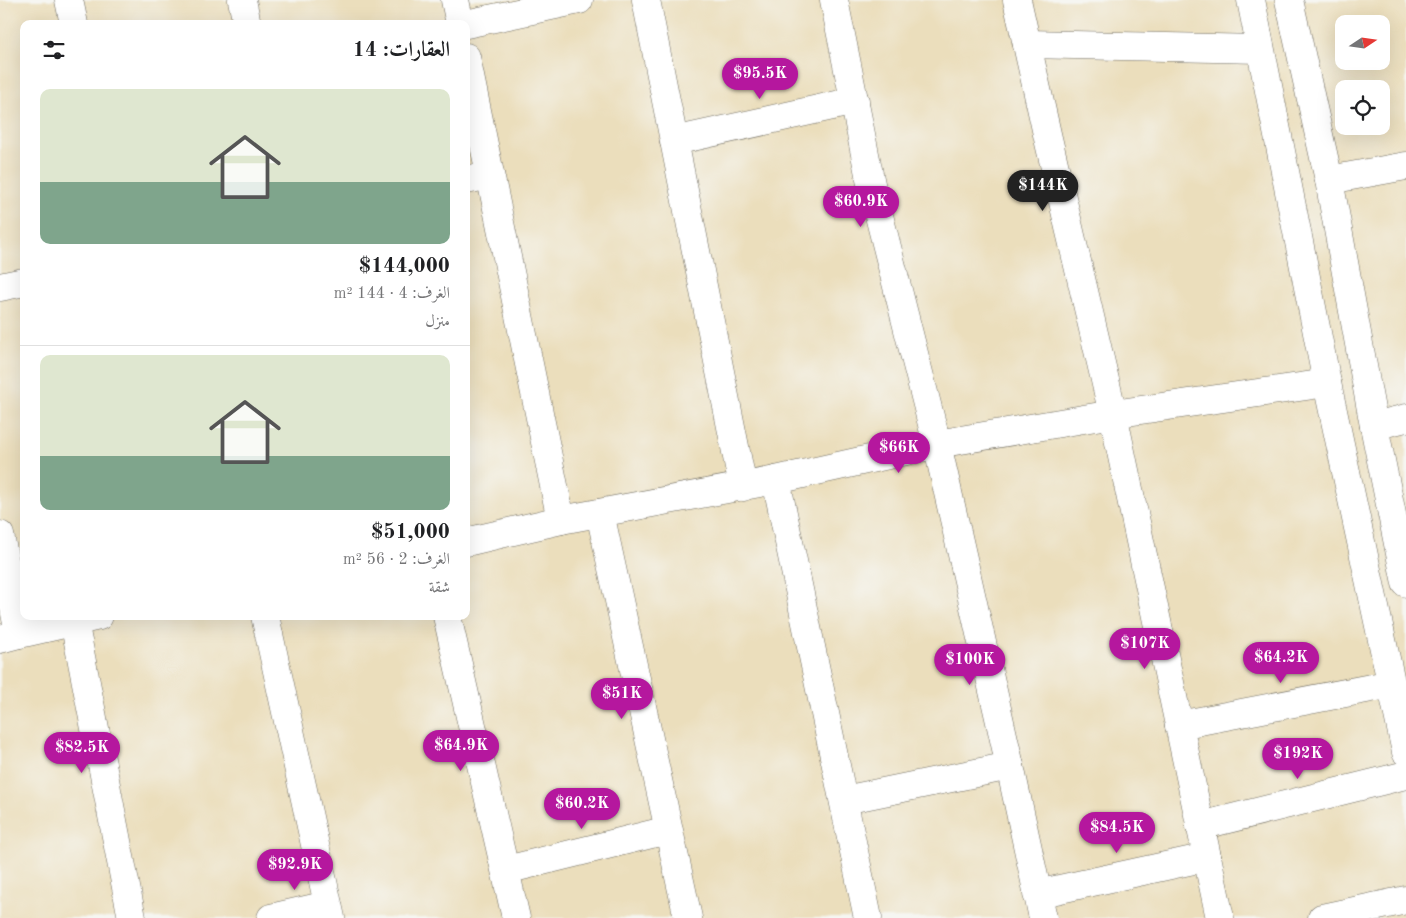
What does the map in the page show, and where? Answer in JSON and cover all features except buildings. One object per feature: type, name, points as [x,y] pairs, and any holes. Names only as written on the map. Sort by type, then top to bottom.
[{"type":"street","points":[[69,0],[73,20]]},
{"type":"street","points":[[242,0],[245,20]]},
{"type":"street","points":[[455,0],[459,20]]},
{"type":"street","points":[[470,23],[579,0]]},
{"type":"street","points":[[646,0],[743,487]]},
{"type":"street","points":[[834,0],[872,184],[937,444],[1040,906],[1207,857]]},
{"type":"street","points":[[1017,0],[1112,414],[1220,918]]},
{"type":"street","points":[[1251,0],[1327,383],[1406,752]]},
{"type":"street","points":[[1289,0],[1329,180],[1374,426],[1406,583]]},
{"type":"street","points":[[1027,44],[1260,49]]},
{"type":"street","points":[[470,97],[478,177],[561,520]]},
{"type":"street","points":[[674,141],[854,101]]},
{"type":"street","points":[[1329,180],[1406,166]]},
{"type":"street","points":[[0,287],[20,283]]},
{"type":"street","points":[[470,541],[561,520],[743,487],[937,444],[1112,414],[1327,383]]},
{"type":"street","points":[[1374,426],[1406,418]]},
{"type":"street","points":[[776,480],[868,918]]},
{"type":"street","points":[[600,513],[688,918]]},
{"type":"street","points":[[0,536],[9,636],[81,620]]},
{"type":"street","points":[[86,620],[132,918]]},
{"type":"street","points":[[267,620],[329,911],[271,918]]},
{"type":"street","points":[[448,620],[516,918]]},
{"type":"street","points":[[1179,725],[1392,684]]},
{"type":"street","points":[[844,800],[1010,766]]},
{"type":"street","points":[[1200,826],[1406,775]]},
{"type":"street","points":[[506,870],[668,830]]},
{"type":"street","points":[[1322,918],[1406,900]]}]
